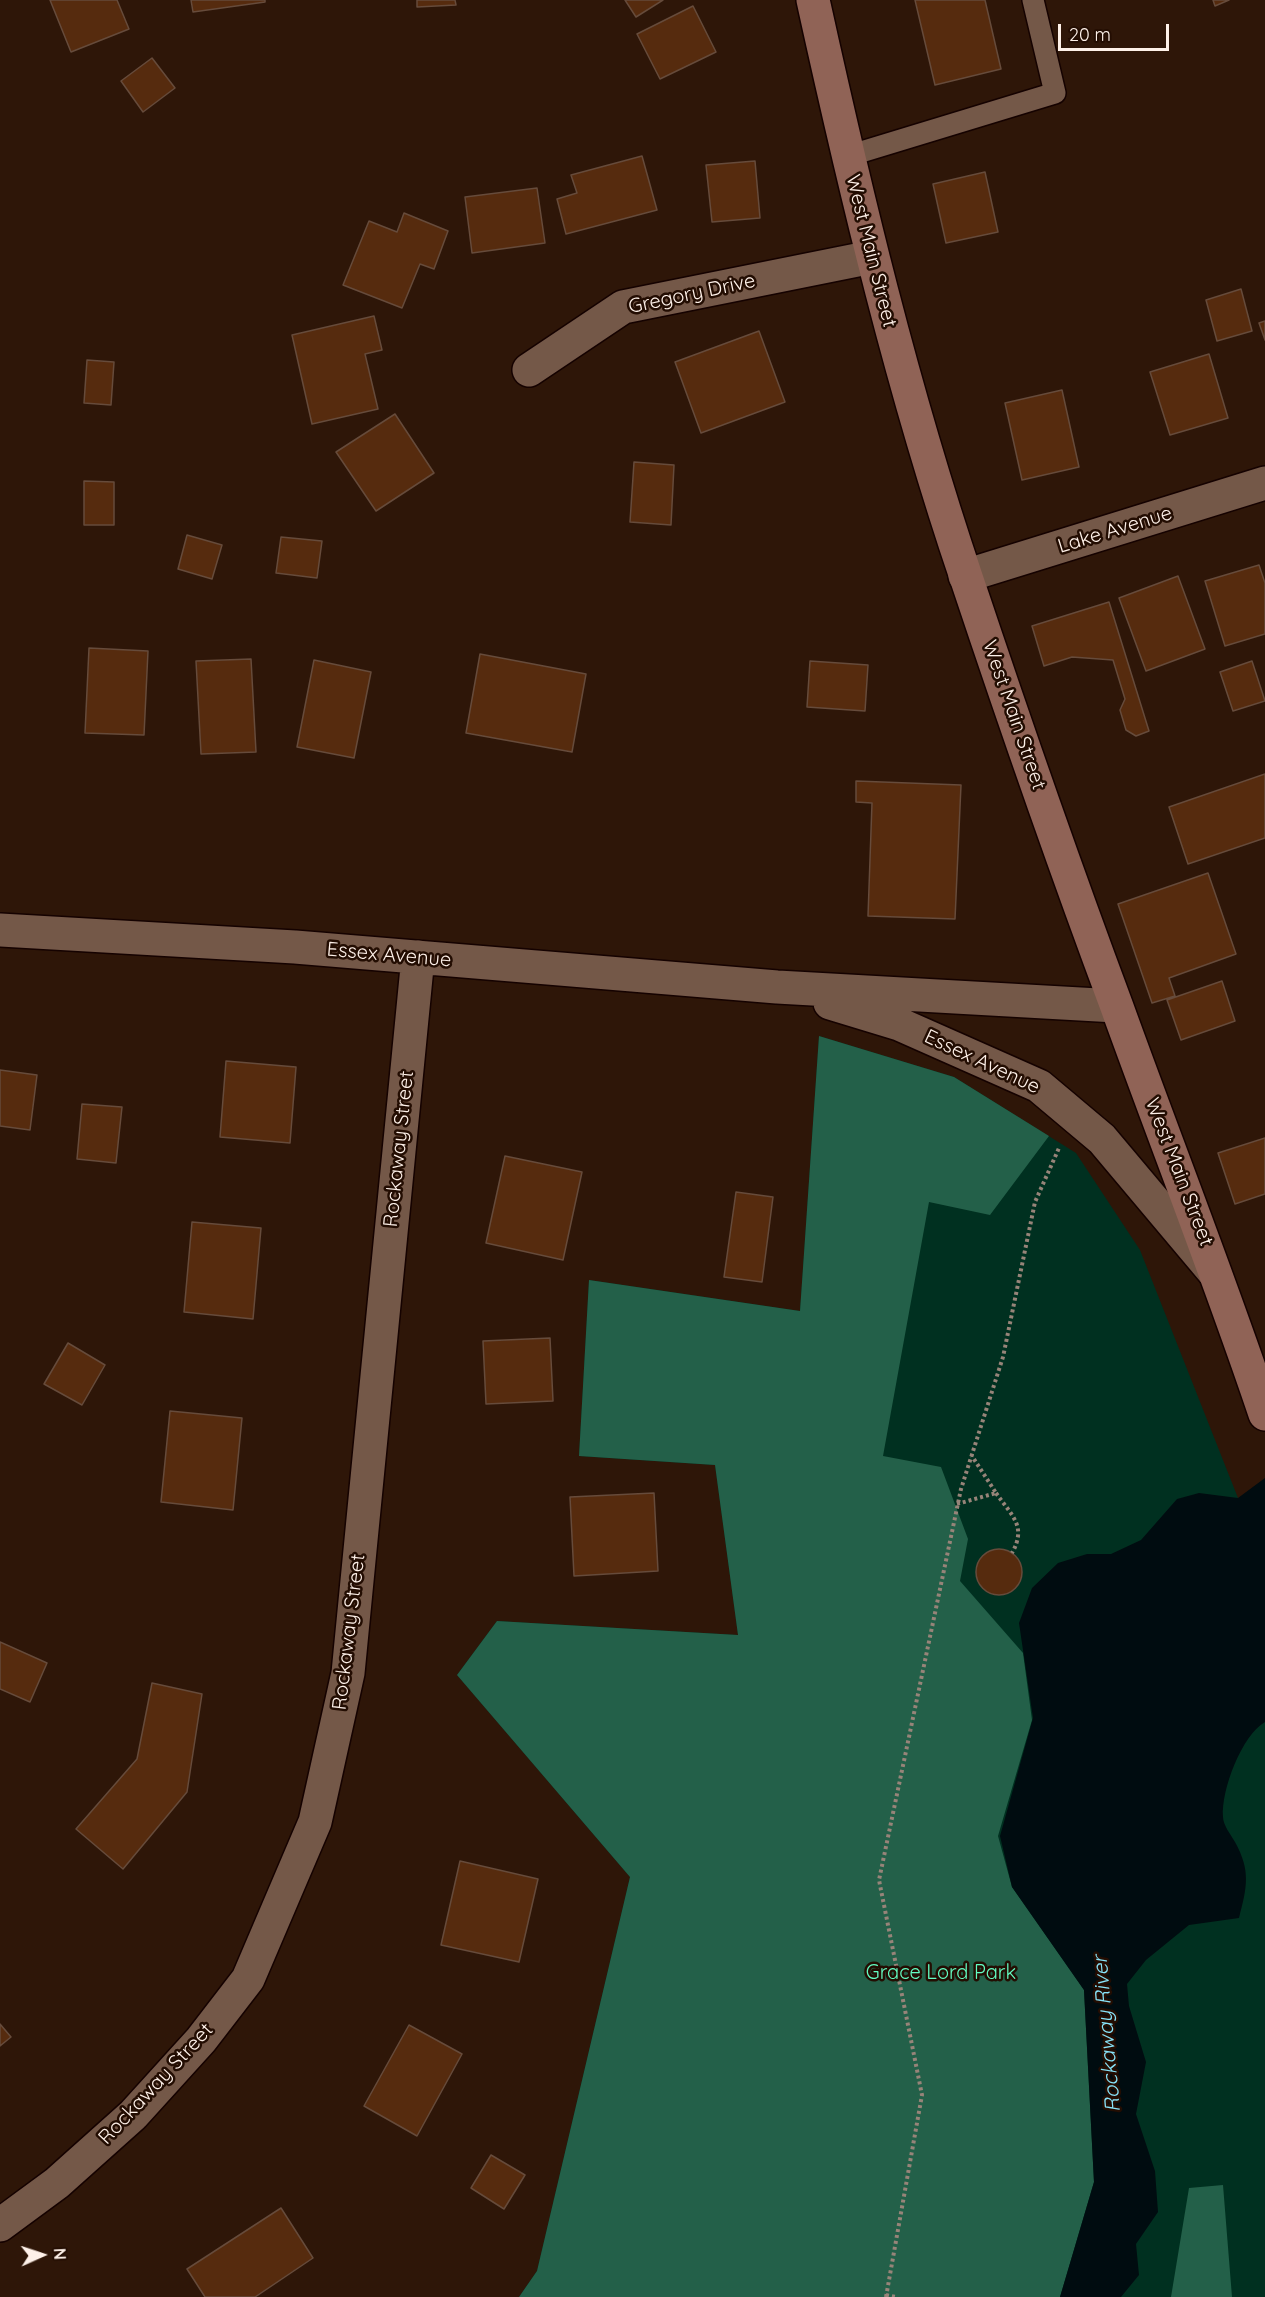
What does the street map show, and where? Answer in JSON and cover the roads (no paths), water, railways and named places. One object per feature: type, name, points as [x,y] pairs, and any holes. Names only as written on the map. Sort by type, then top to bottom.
[{"type":"street","name":"West Main Street","points":[[813,0],[872,257],[900,366],[965,576],[1116,1006],[1219,1279],[1265,1414]]},
{"type":"street","name":"Gregory Drive","points":[[529,370],[623,307],[872,257]]},
{"type":"street","name":"Lake Avenue","points":[[965,576],[1265,483]]},
{"type":"street","name":"Essex Avenue","points":[[0,930],[296,947],[777,987],[1116,1006]]},
{"type":"street","name":"Rockaway Street","points":[[0,2225],[57,2183],[133,2115],[201,2040],[248,1979],[315,1822],[348,1673],[418,957]]},
{"type":"street","name":"Essex Avenue","points":[[777,987],[899,1024],[1039,1086],[1102,1139],[1219,1279]]},
{"type":"lane","points":[[848,156],[1055,93],[1033,0]]},
{"type":"water","name":"Rockaway River","points":[[1265,1478],[1265,1722],[1248,1739],[1241,1751],[1229,1779],[1223,1806],[1224,1823],[1244,1862],[1246,1879],[1242,1907],[1239,1918],[1189,1925],[1146,1960],[1127,1984],[1129,2006],[1146,2062],[1136,2114],[1155,2171],[1158,2212],[1136,2244],[1139,2275],[1121,2297],[1060,2297],[1094,2182],[1084,1990],[1012,1887],[1000,1836],[1033,1718],[1019,1623],[1032,1588],[1058,1563],[1087,1554],[1111,1554],[1141,1540],[1177,1499],[1199,1493],[1238,1498]]},
{"type":"park label","name":"Grace Lord Park","points":[[941,1973]]}]
